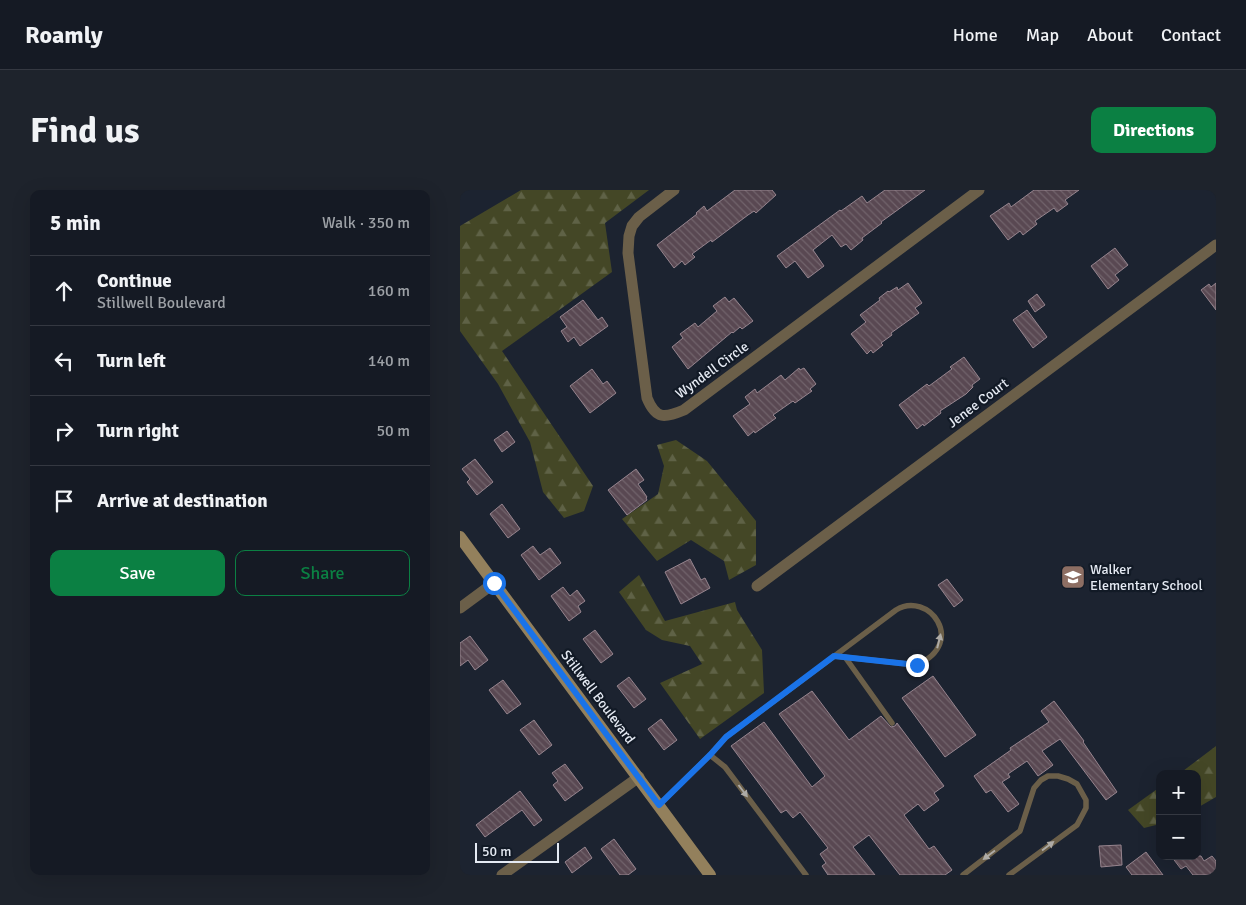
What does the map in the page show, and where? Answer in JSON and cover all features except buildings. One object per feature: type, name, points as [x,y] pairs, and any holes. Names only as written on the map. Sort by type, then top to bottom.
[{"type":"street","name":"Wyndell Circle","points":[[674,190],[650,207],[632,226],[628,253],[647,398],[651,408],[659,414],[668,416],[684,410],[979,190]]},
{"type":"street","name":"Jenee Court","points":[[757,586],[1216,245]]},
{"type":"street","name":"Stillwell Boulevard","points":[[460,537],[710,875]]},
{"type":"street","points":[[460,608],[494,583]]},
{"type":"street","points":[[502,875],[639,777]]},
{"type":"lane","points":[[659,805],[726,737],[834,656],[902,606],[910,605],[925,610],[936,619],[941,628],[942,640],[937,650],[929,660],[917,665],[834,656]]},
{"type":"lane","points":[[844,657],[892,723]]},
{"type":"lane","points":[[710,755],[725,767],[806,875]]},
{"type":"lane","points":[[963,875],[1020,831],[1034,788],[1041,780],[1048,776],[1058,776],[1077,784],[1086,800],[1086,808],[1077,825],[1009,875]]},
{"type":"green space","points":[[521,190],[649,190],[605,223],[612,272],[502,351],[593,486],[584,511],[564,518],[543,492],[530,442],[498,384],[460,331],[460,226]]},
{"type":"green space","points":[[676,440],[707,461],[756,521],[756,565],[729,580],[724,561],[691,540],[657,561],[622,519],[658,494],[664,466],[657,445]]},
{"type":"green space","points":[[639,575],[665,621],[735,602],[737,610],[762,650],[764,693],[700,739],[660,683],[702,664],[690,646],[662,640],[646,630],[619,592]]},
{"type":"green space","points":[[1216,746],[1216,797],[1201,806],[1201,770],[1184,770]]},
{"type":"green space","points":[[1156,790],[1156,825],[1144,828],[1128,810]]},
{"type":"place","name":"Walker Elementary School","points":[[1073,577]]},
{"type":"route","points":[[494,583],[659,805],[726,737],[834,656],[917,665]]}]
